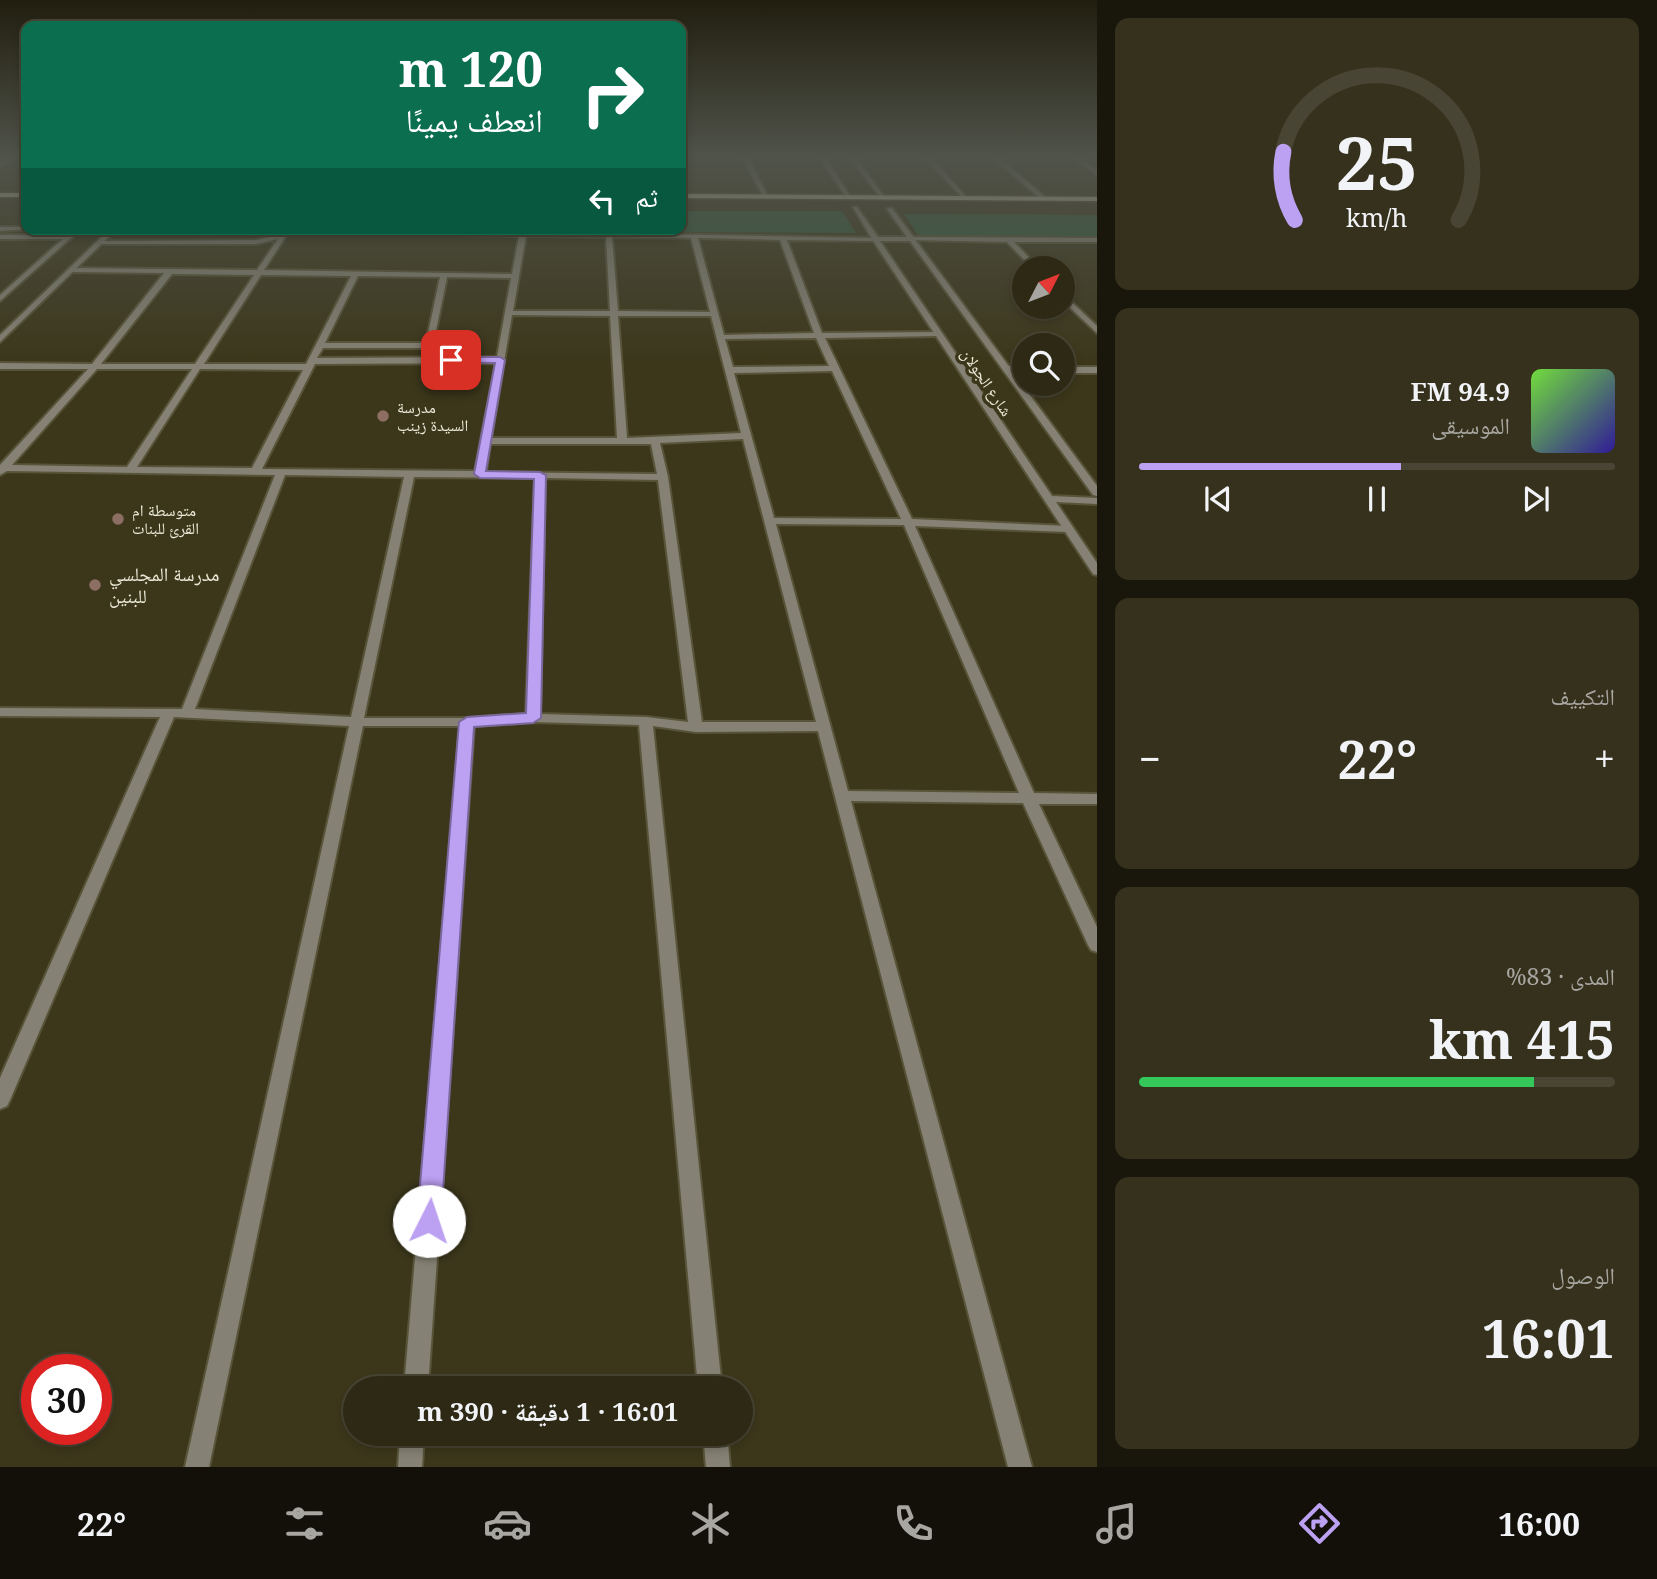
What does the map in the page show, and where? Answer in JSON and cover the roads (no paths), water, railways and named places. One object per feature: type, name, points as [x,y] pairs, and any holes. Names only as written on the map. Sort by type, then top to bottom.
[{"type":"street","name":"شارع الجولان","points":[[866,225],[1097,572]]},
{"type":"street","name":"شارع الجولان","points":[[902,225],[1097,493]]},
{"type":"street","points":[[0,340],[108,235]]},
{"type":"street","points":[[100,243],[256,242],[279,235]]},
{"type":"street","points":[[131,469],[201,366],[284,235]]},
{"type":"street","points":[[480,474],[523,235]]},
{"type":"street","points":[[566,235],[1097,240]]},
{"type":"street","points":[[609,236],[622,441]]},
{"type":"street","points":[[0,237],[70,237]]},
{"type":"street","points":[[0,299],[70,237]]},
{"type":"street","points":[[694,237],[1020,1467]]},
{"type":"street","points":[[783,238],[819,335],[908,522],[1028,797],[1097,945]]},
{"type":"street","points":[[1009,240],[1024,256]]},
{"type":"street","points":[[1085,240],[1097,251]]},
{"type":"street","points":[[72,270],[516,276]]},
{"type":"street","points":[[2,470],[94,367],[169,272]]},
{"type":"street","points":[[256,471],[355,275]]},
{"type":"street","points":[[426,360],[444,276]]},
{"type":"street","points":[[1075,308],[1097,331]]},
{"type":"street","points":[[509,313],[715,314]]},
{"type":"street","points":[[721,337],[938,334]]},
{"type":"street","points":[[319,345],[430,346]]},
{"type":"street","points":[[0,366],[201,366],[500,360]]},
{"type":"street","points":[[730,370],[835,369]]},
{"type":"street","points":[[1007,369],[1012,369]]},
{"type":"street","points":[[1075,370],[1097,370]]},
{"type":"street","points":[[486,441],[655,441],[747,436]]},
{"type":"street","points":[[655,441],[663,477],[696,727]]},
{"type":"street","points":[[2,470],[131,469],[663,477]]},
{"type":"street","points":[[187,713],[281,471]]},
{"type":"street","points":[[197,1467],[410,473]]},
{"type":"street","points":[[533,718],[540,475]]},
{"type":"street","points":[[1048,499],[1097,501]]},
{"type":"street","points":[[769,521],[908,522],[1068,529]]},
{"type":"street","points":[[0,712],[187,713],[355,722],[467,722],[533,718],[646,721],[696,727],[824,726]]},
{"type":"street","points":[[0,1100],[169,713]]},
{"type":"street","points":[[646,721],[709,1376]]},
{"type":"street","points":[[417,1376],[467,722]]},
{"type":"street","points":[[842,796],[1097,799]]},
{"type":"street","points":[[410,1467],[411,1446]]},
{"type":"street","points":[[716,1446],[718,1467]]},
{"type":"lane","points":[[0,229],[21,229]]},
{"type":"place","name":"مدرسة السيدة زينب","points":[[383,416]]},
{"type":"place","name":"متوسطة ام القرئ للبنات","points":[[118,519]]},
{"type":"place","name":"مدرسة المجلسي للبنين","points":[[95,585]]}]
